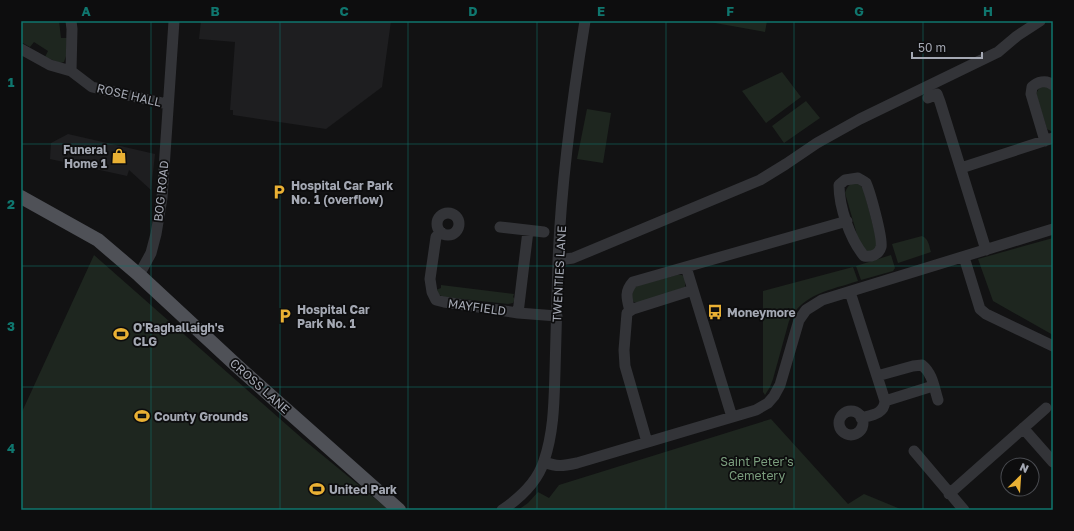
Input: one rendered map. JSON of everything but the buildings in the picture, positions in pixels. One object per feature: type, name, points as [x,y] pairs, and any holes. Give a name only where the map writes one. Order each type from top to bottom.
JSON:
[{"type":"main road","name":"CROSS LANE","points":[[21,197],[98,240],[139,275],[188,322],[399,510]]},
{"type":"street","points":[[71,21],[71,71]]},
{"type":"street","name":"BOG ROAD","points":[[139,275],[151,253],[156,234],[164,170],[167,104],[174,21]]},
{"type":"street","name":"TWENTIES LANE","points":[[502,510],[518,499],[532,484],[544,462],[553,424],[558,260],[567,144],[585,21]]},
{"type":"street","points":[[558,260],[573,258],[760,180],[817,143],[860,119],[998,52],[1017,36],[1040,21]]},
{"type":"street","name":"ROSE HALL","points":[[21,49],[50,65],[71,71],[92,87],[167,104]]},
{"type":"street","points":[[961,168],[1049,140],[1031,94],[1032,87],[1036,82],[1050,82],[1053,85]]},
{"type":"street","points":[[928,98],[937,94],[986,250]]},
{"type":"street","points":[[858,178],[865,182],[881,240],[881,248],[876,255],[869,257],[864,256],[854,242],[847,221],[839,195],[839,185],[845,180],[858,178]]},
{"type":"street","points":[[630,310],[627,297],[628,287],[633,282],[847,221]]},
{"type":"street","points":[[500,227],[544,232]]},
{"type":"street","points":[[544,462],[561,466],[648,442],[764,407],[774,396],[780,385],[799,320],[806,310],[822,300],[1053,229]]},
{"type":"street","name":"MAYFIELD","points":[[518,313],[528,231]]},
{"type":"street","name":"MAYFIELD","points":[[441,232],[436,238],[430,279],[432,292],[436,300],[518,313],[557,316]]},
{"type":"street","points":[[964,257],[980,309],[986,314],[1053,346]]},
{"type":"street","points":[[686,267],[732,417]]},
{"type":"street","points":[[648,442],[625,366],[624,350],[627,313],[633,308],[693,290]]},
{"type":"street","points":[[850,292],[885,401],[885,407],[881,412],[862,418]]},
{"type":"street","points":[[877,376],[922,365],[928,369],[938,400]]},
{"type":"street","points":[[885,401],[933,386]]},
{"type":"street","points":[[949,494],[1046,408]]},
{"type":"street","points":[[1023,428],[1053,462]]},
{"type":"street","points":[[914,451],[964,510]]},
{"type":"shaded area","points":[[201,21],[391,21],[382,87],[326,129],[233,115],[233,110],[230,110],[235,42],[199,39]]},
{"type":"shaded area","points":[[68,134],[155,154],[151,190],[129,170],[127,176],[50,159],[51,143]]},
{"type":"green space","points":[[21,21],[59,21],[61,38],[67,38],[66,56],[64,62],[60,63],[45,57],[48,51],[34,42],[30,47],[21,42]]},
{"type":"green space","points":[[704,21],[767,21],[765,32]]},
{"type":"green space","points":[[782,72],[801,97],[766,123],[742,91]]},
{"type":"green space","points":[[1045,86],[1051,89],[1053,94],[1053,132],[1047,129],[1036,94],[1039,88]]},
{"type":"green space","points":[[806,101],[820,118],[784,143],[772,126]]},
{"type":"green space","points":[[587,109],[611,113],[603,163],[577,159]]},
{"type":"green space","points":[[856,182],[864,191],[877,241],[876,248],[873,251],[867,251],[860,245],[845,193],[849,186]]},
{"type":"green space","points":[[922,236],[927,241],[931,252],[898,263],[892,244]]},
{"type":"green space","points":[[1053,238],[1053,335],[993,301],[978,259]]},
{"type":"green space","name":"O'Raghallaigh's CLG","points":[[94,255],[304,440],[389,510],[21,510],[21,414]]},
{"type":"green space","points":[[891,255],[895,268],[893,271],[861,280],[856,266]]},
{"type":"green space","points":[[853,267],[858,281],[828,290],[810,298],[795,312],[789,321],[773,379],[765,395],[763,392],[763,291]]},
{"type":"green space","points":[[682,275],[685,277],[685,287],[640,303],[634,302],[631,299],[634,288],[639,285]]},
{"type":"green space","points":[[441,285],[514,294],[513,297],[515,299],[513,303],[508,304],[444,297],[439,295],[436,290],[441,288]]},
{"type":"green space","name":"Saint Peter's Cemetery","points":[[771,419],[848,504],[864,494],[900,510],[518,510],[528,503],[538,492],[549,498],[559,485]]},
{"type":"place","name":"Funeral Home 1","points":[[119,156]]},
{"type":"place","name":"Hospital Car Park No. 1 (overflow)","points":[[279,192]]},
{"type":"place","name":"Moneymore","points":[[715,312]]},
{"type":"place","name":"Hospital Car Park No. 1","points":[[285,316]]},
{"type":"place","name":"O'Raghallaigh's CLG","points":[[121,334]]},
{"type":"place","name":"County Grounds","points":[[142,416]]},
{"type":"place","name":"United Park","points":[[317,489]]}]
